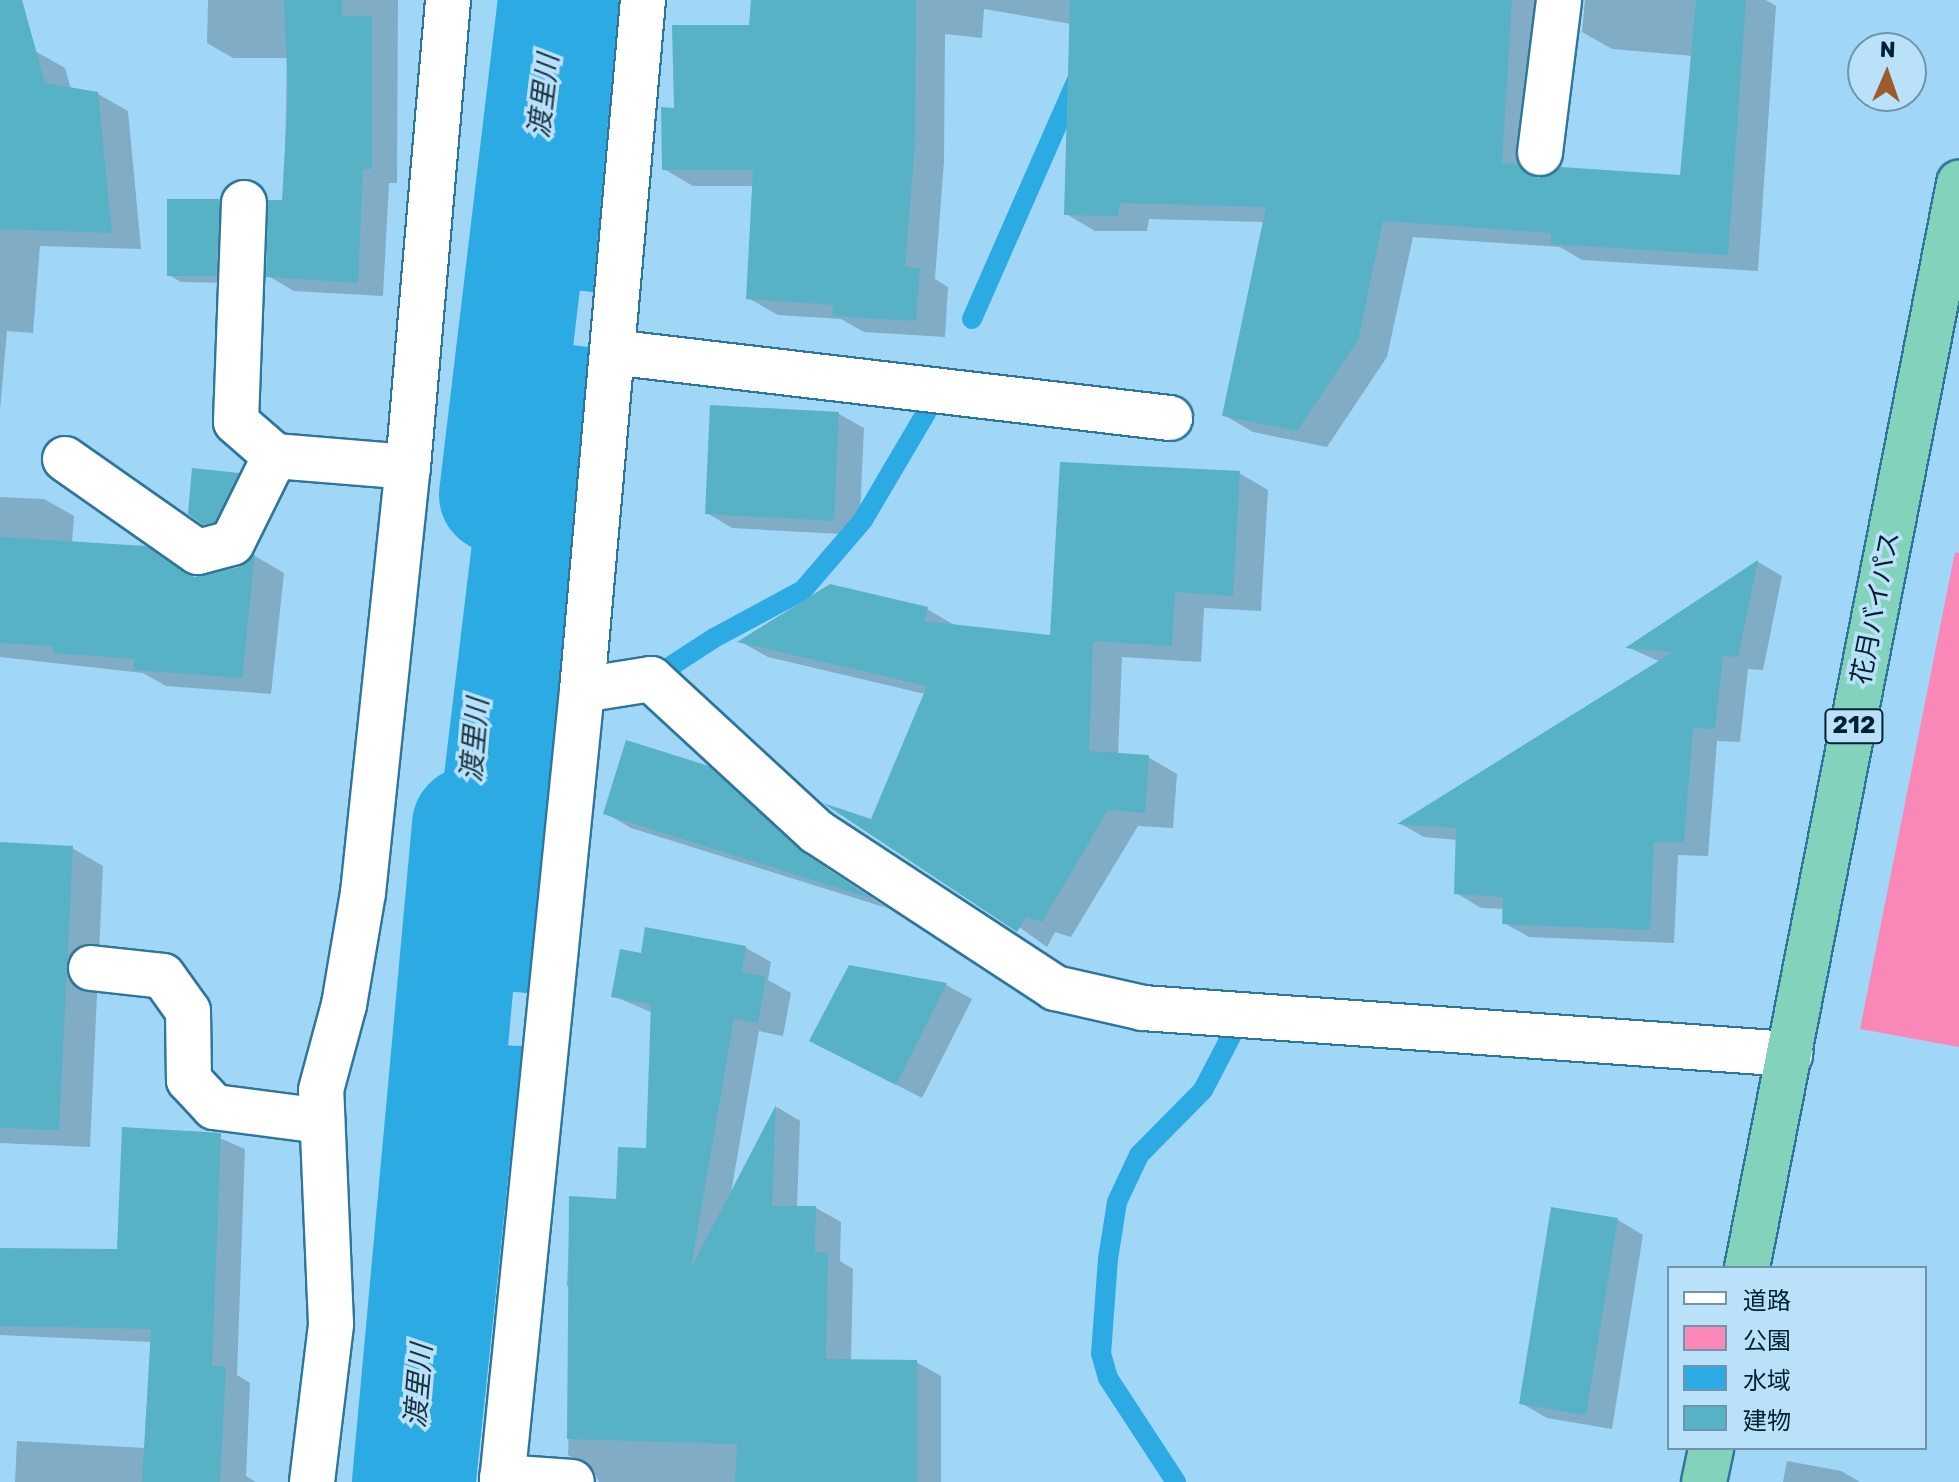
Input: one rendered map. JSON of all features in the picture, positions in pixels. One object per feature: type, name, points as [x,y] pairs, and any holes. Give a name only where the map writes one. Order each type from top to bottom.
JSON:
[{"type":"highway","name":"花月バイパス","points":[[1747,1266],[1959,183]]},
{"type":"highway","points":[[1704,1482],[1711,1450]]},
{"type":"street","points":[[312,1482],[331,1324],[321,1090],[344,1005],[363,893],[408,467],[448,0]]},
{"type":"street","points":[[572,1482],[502,1480],[582,690],[643,0]]},
{"type":"street","points":[[1540,153],[1559,0]]},
{"type":"street","points":[[244,203],[236,422],[275,456],[408,467]]},
{"type":"street","points":[[612,352],[1170,418]]},
{"type":"street","points":[[65,459],[198,552],[232,543],[275,456]]},
{"type":"street","points":[[582,690],[651,679],[817,832],[1055,988],[1143,1008],[1790,1054]]},
{"type":"street","points":[[91,968],[163,976],[188,1011],[189,1080],[214,1107],[322,1121]]},
{"type":"green space","points":[[1955,552],[1959,553],[1959,1047],[1860,1029]]},
{"type":"water","points":[[528,0],[619,0],[593,292],[497,282]]},
{"type":"water","points":[[497,335],[595,348],[536,994],[419,983]]},
{"type":"water","points":[[431,1042],[522,1046],[476,1482],[365,1482]]},
{"type":"building","points":[[0,0],[22,0],[45,83],[98,92],[112,233],[0,229]]},
{"type":"building","points":[[284,0],[342,0],[342,16],[372,16],[372,169],[363,169],[358,283],[266,277],[268,200],[282,200],[288,95]]},
{"type":"building","points":[[751,0],[916,0],[915,143],[905,267],[920,268],[916,321],[832,316],[833,305],[746,299],[753,170],[662,170],[661,107],[674,108],[672,25],[749,25]]},
{"type":"building","points":[[1070,0],[1512,0],[1502,163],[1518,164],[1538,178],[1561,167],[1680,175],[1696,0],[1746,0],[1728,255],[1550,244],[1551,233],[1383,221],[1358,340],[1297,431],[1222,416],[1266,207],[1120,203],[1118,216],[1064,215]]},
{"type":"building","points":[[167,199],[220,199],[216,276],[167,276]]},
{"type":"building","points":[[710,405],[839,412],[834,521],[705,514]]},
{"type":"building","points":[[1060,462],[1240,471],[1233,596],[1175,592],[1172,646],[1093,641],[1089,751],[1149,755],[1145,813],[1108,810],[1042,922],[1026,917],[1017,932],[823,803],[871,819],[927,686],[737,642],[830,584],[928,607],[924,621],[1050,635]]},
{"type":"building","points":[[192,468],[239,473],[215,522],[203,525],[188,514]]},
{"type":"building","points":[[0,537],[146,546],[194,577],[239,567],[255,554],[242,678],[134,670],[134,659],[53,653],[53,646],[0,643]]},
{"type":"building","points":[[1758,560],[1738,657],[1723,656],[1715,729],[1693,728],[1684,843],[1654,842],[1650,930],[1502,924],[1503,897],[1454,894],[1456,828],[1397,824],[1673,652],[1625,648]]},
{"type":"building","points":[[626,740],[709,766],[800,851],[873,899],[603,814]]},
{"type":"building","points":[[0,842],[73,846],[59,1130],[0,1128]]},
{"type":"building","points":[[645,927],[746,946],[742,972],[766,977],[758,1023],[734,1018],[691,1268],[776,1105],[772,1206],[816,1206],[815,1252],[828,1253],[826,1359],[917,1360],[917,1482],[735,1482],[737,1444],[567,1439],[569,1196],[616,1199],[618,1147],[646,1148],[651,1004],[611,997],[620,949],[641,953]]},
{"type":"building","points":[[849,965],[947,983],[896,1085],[809,1041]]},
{"type":"building","points":[[122,1127],[221,1133],[212,1366],[226,1367],[220,1482],[142,1482],[151,1329],[0,1326],[0,1248],[117,1249]]},
{"type":"building","points":[[1551,1207],[1618,1218],[1586,1415],[1519,1404]]},
{"type":"waterway","name":"渡里川","points":[[497,495],[556,0]]},
{"type":"waterway","points":[[972,319],[1079,75]]},
{"type":"waterway","points":[[651,679],[714,638],[803,590],[863,520],[926,413]]},
{"type":"waterway","name":"渡里川","points":[[410,1482],[470,825]]},
{"type":"waterway","points":[[1176,1482],[1108,1378],[1101,1354],[1108,1259],[1117,1202],[1139,1155],[1203,1090],[1236,1027]]}]
